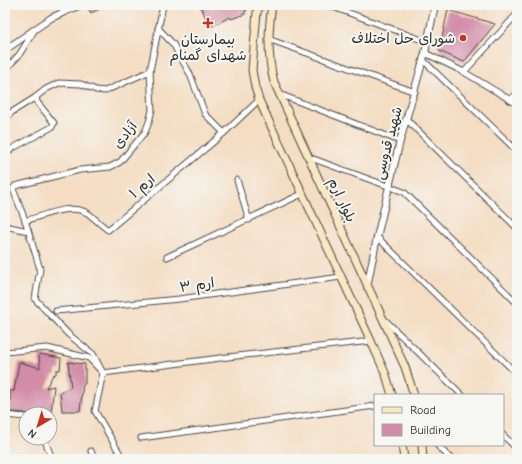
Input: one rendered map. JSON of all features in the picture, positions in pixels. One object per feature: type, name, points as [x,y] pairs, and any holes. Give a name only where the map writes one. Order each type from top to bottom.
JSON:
[{"type":"main road","points":[[259,7],[252,70],[259,100],[371,341],[386,375],[392,394]]},
{"type":"main road","name":"بلوار ارم","points":[[272,7],[268,39],[269,67],[278,94],[405,368],[414,394]]},
{"type":"main road","points":[[402,446],[404,459]]},
{"type":"main road","points":[[422,446],[423,459]]},
{"type":"street","points":[[5,50],[51,18],[80,5]]},
{"type":"street","name":"آزادی","points":[[25,221],[13,189],[15,186],[80,170],[110,167],[120,162],[145,132],[152,110],[150,71],[164,5]]},
{"type":"street","points":[[328,5],[427,42]]},
{"type":"street","name":"شهید قدوسی","points":[[367,287],[389,186],[406,118],[415,92],[425,53],[435,5]]},
{"type":"street","points":[[464,72],[517,14]]},
{"type":"street","points":[[5,70],[19,55],[25,43],[36,28]]},
{"type":"street","points":[[158,28],[173,44],[190,74],[206,114],[224,133]]},
{"type":"street","points":[[268,39],[415,92]]},
{"type":"street","points":[[425,53],[464,72],[517,104]]},
{"type":"street","points":[[423,60],[517,151]]},
{"type":"street","points":[[5,119],[12,112],[46,89],[59,83],[81,84],[96,90],[105,91],[150,71]]},
{"type":"street","points":[[510,100],[517,93]]},
{"type":"street","points":[[278,94],[400,141]]},
{"type":"street","points":[[5,154],[13,148],[52,127],[54,123],[37,102],[36,97]]},
{"type":"street","name":"ارم ۱","points":[[25,221],[74,209],[88,213],[108,230],[224,133],[259,100]]},
{"type":"street","points":[[406,118],[517,228]]},
{"type":"street","points":[[307,156],[404,192],[517,303]]},
{"type":"street","points":[[237,180],[249,220]]},
{"type":"street","points":[[167,257],[302,194]]},
{"type":"street","points":[[25,221],[40,269],[36,300],[68,334],[93,354],[103,373],[95,410],[122,459]]},
{"type":"street","points":[[5,226],[28,231]]},
{"type":"street","points":[[377,237],[517,374]]},
{"type":"street","name":"ارم ۳","points":[[56,311],[179,300],[341,277]]},
{"type":"street","points":[[381,317],[461,394]]},
{"type":"street","points":[[103,373],[371,341]]},
{"type":"street","points":[[5,352],[47,348],[54,349],[89,358],[103,373]]},
{"type":"street","points":[[141,438],[374,406]]},
{"type":"street","points":[[5,415],[18,416]]},
{"type":"street","points":[[504,436],[517,449]]},
{"type":"street","points":[[47,446],[52,459]]},
{"type":"street","points":[[438,446],[451,459]]},
{"type":"street","points":[[91,451],[94,459]]},
{"type":"building","points":[[91,5],[107,5],[91,13],[88,7]]},
{"type":"building","points":[[200,5],[244,5],[247,10],[245,11],[245,14],[231,19],[230,17],[210,27]]},
{"type":"building","name":"شورای حل اختلاف","points":[[448,10],[495,24],[464,62],[439,51]]},
{"type":"building","points":[[39,354],[61,358],[60,370],[56,370],[56,374],[53,375],[46,388],[54,386],[52,406],[18,406],[18,412],[5,411],[5,395],[10,401],[10,391],[14,391],[19,362],[40,368]]},
{"type":"building","points":[[68,362],[85,364],[85,384],[83,384],[80,411],[62,411],[60,392],[71,387]]},
{"type":"place","name":"بیمارستان شهدای گمنام","points":[[208,23]]},
{"type":"place","name":"شورای حل اختلاف","points":[[463,38]]}]
